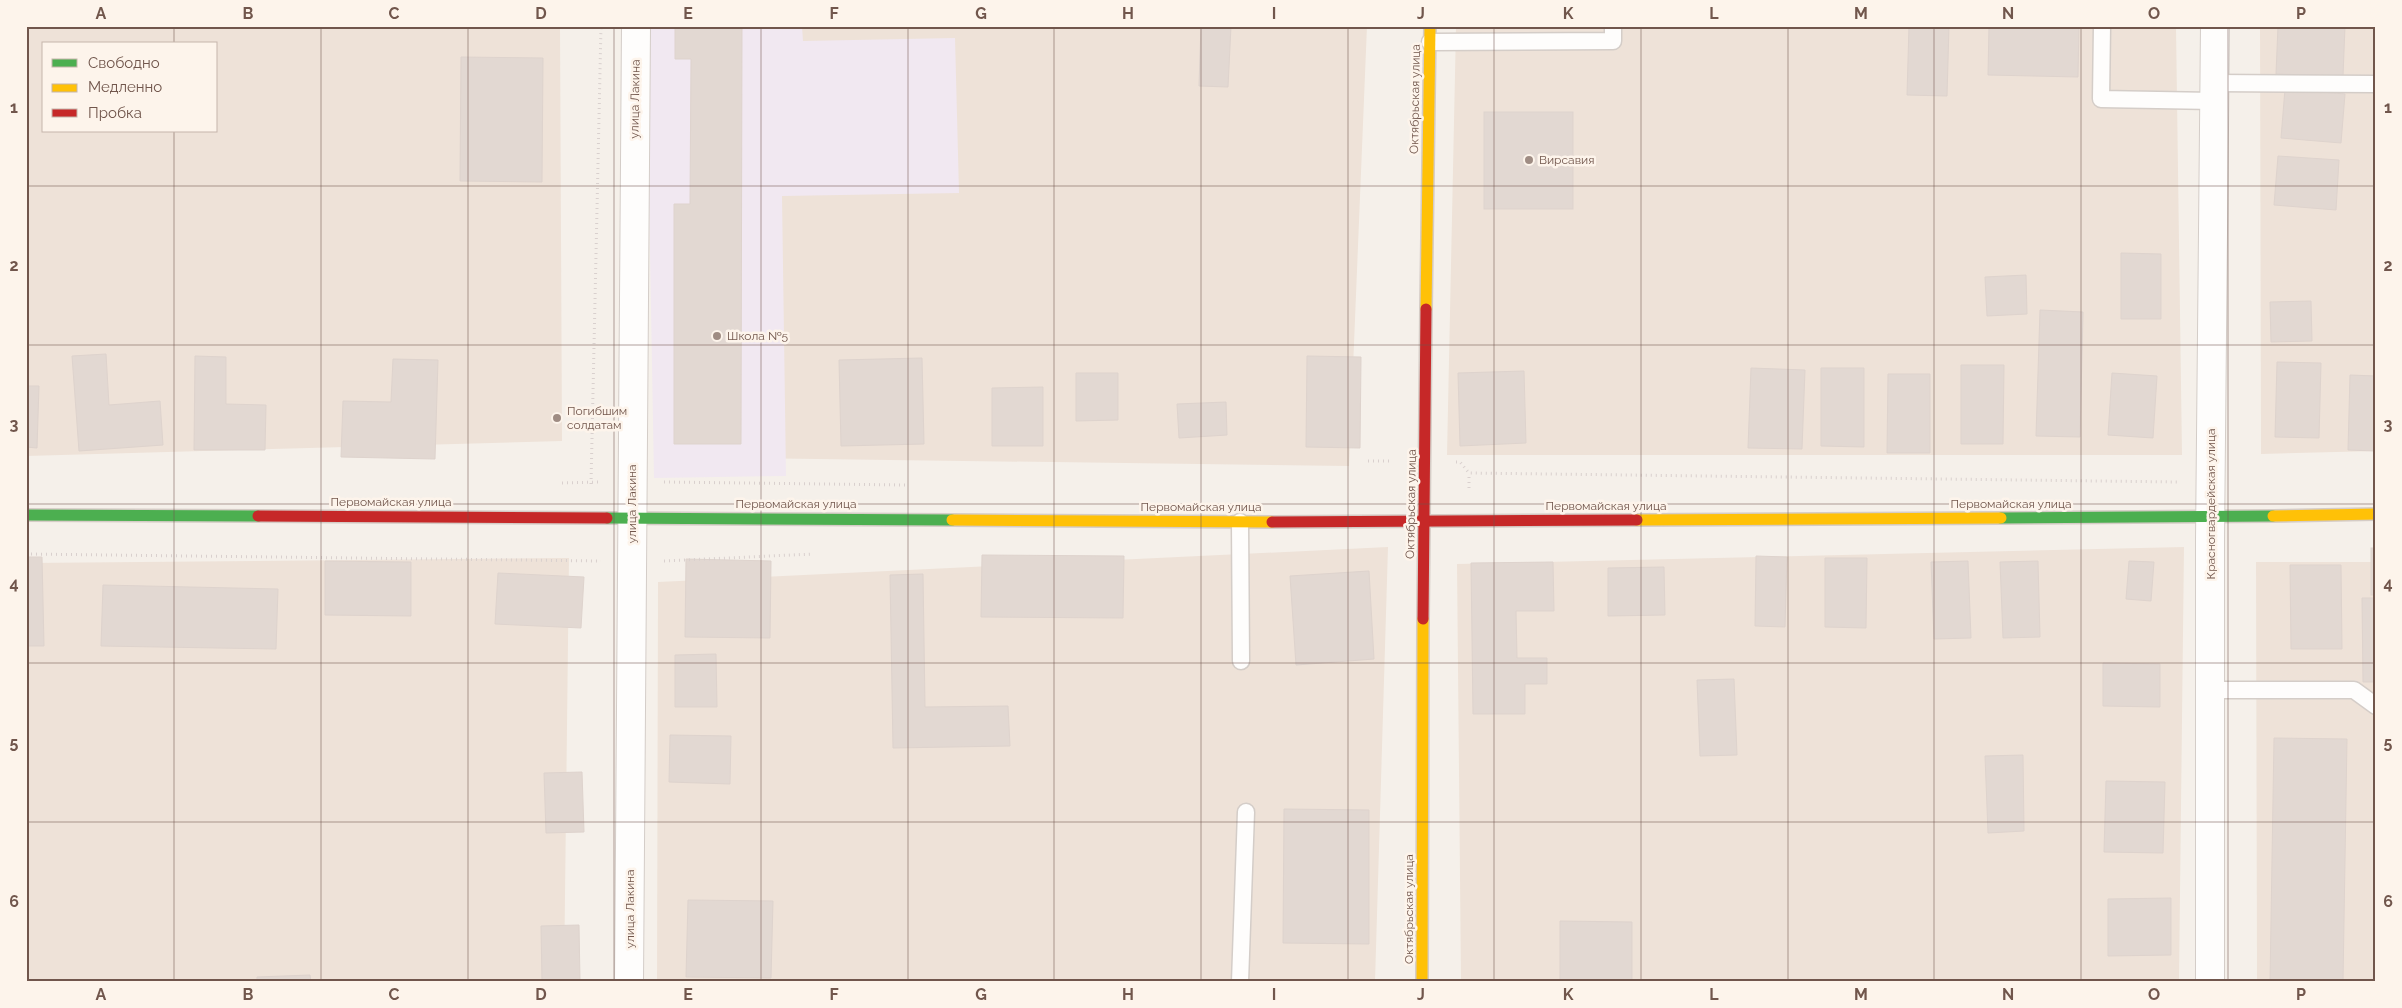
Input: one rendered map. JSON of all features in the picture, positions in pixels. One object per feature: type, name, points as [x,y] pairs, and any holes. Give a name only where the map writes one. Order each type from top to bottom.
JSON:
[{"type":"street","name":"улица Лакина","points":[[629,982],[636,26]]},
{"type":"street","name":"Красногвардейская улица","points":[[2210,982],[2210,517],[2215,26]]},
{"type":"street","name":"Октябрьская улица","points":[[1422,982],[1423,521],[1430,34]]},
{"type":"street","name":"Первомайская улица","points":[[26,515],[1240,522],[2210,517],[2376,514]]},
{"type":"lane","points":[[1430,34],[1613,41],[1613,26]]},
{"type":"lane","points":[[2102,26],[2101,99],[2376,84]]},
{"type":"lane","points":[[1240,522],[1241,661]]},
{"type":"lane","points":[[2210,690],[2354,690],[2376,706]]},
{"type":"lane","points":[[1240,982],[1246,812]]},
{"type":"path","points":[[1368,461],[1460,462],[1469,474],[2211,483]]},
{"type":"shaded area","points":[[26,26],[560,26],[562,441],[26,456]]},
{"type":"shaded area","name":"Школа №5","points":[[646,26],[802,26],[803,41],[955,38],[959,193],[782,196],[786,476],[654,478]]},
{"type":"shaded area","points":[[663,26],[1367,26],[1349,466],[666,457]]},
{"type":"shaded area","points":[[1456,26],[2176,26],[2182,455],[1447,455]]},
{"type":"shaded area","points":[[2260,26],[2376,26],[2376,451],[2261,454]]},
{"type":"shaded area","points":[[1388,547],[1375,982],[657,982],[658,582]]},
{"type":"shaded area","points":[[2184,547],[2179,982],[1461,982],[1457,564]]},
{"type":"shaded area","points":[[569,558],[564,982],[26,982],[26,563]]},
{"type":"shaded area","points":[[2256,562],[2376,562],[2376,982],[2257,982]]},
{"type":"building","points":[[675,26],[742,26],[741,444],[674,444],[674,204],[690,204],[691,59],[675,59]]},
{"type":"building","points":[[1201,26],[1231,26],[1228,87],[1199,86]]},
{"type":"building","points":[[1909,26],[1949,26],[1947,96],[1907,95]]},
{"type":"building","points":[[1989,26],[2079,26],[2078,77],[1988,75]]},
{"type":"building","points":[[2278,26],[2345,26],[2343,76],[2276,74]]},
{"type":"building","points":[[461,57],[543,58],[542,182],[460,181]]},
{"type":"building","points":[[2285,89],[2345,94],[2341,143],[2281,138]]},
{"type":"building","name":"Вирсавия","points":[[1484,112],[1573,112],[1573,209],[1484,209]]},
{"type":"building","points":[[2278,156],[2339,160],[2336,210],[2274,205]]},
{"type":"building","points":[[2121,253],[2161,254],[2161,319],[2121,319]]},
{"type":"building","points":[[2026,275],[2027,314],[1987,316],[1985,277]]},
{"type":"building","points":[[2311,301],[2312,341],[2271,342],[2270,302]]},
{"type":"building","points":[[2040,310],[2083,312],[2080,437],[2036,436]]},
{"type":"building","points":[[106,354],[109,405],[160,401],[163,445],[79,451],[72,356]]},
{"type":"building","points":[[195,356],[226,357],[226,404],[266,405],[265,450],[194,450]]},
{"type":"building","points":[[1307,356],[1361,357],[1360,448],[1306,447]]},
{"type":"building","points":[[922,358],[924,444],[841,446],[839,360]]},
{"type":"building","points":[[393,359],[438,360],[435,459],[341,457],[343,401],[391,402]]},
{"type":"building","points":[[2277,362],[2321,363],[2319,438],[2275,437]]},
{"type":"building","points":[[1961,365],[2004,365],[2003,444],[1961,444]]},
{"type":"building","points":[[1751,368],[1805,370],[1802,449],[1748,448]]},
{"type":"building","points":[[1821,368],[1864,368],[1864,447],[1821,446]]},
{"type":"building","points":[[1524,371],[1526,443],[1460,446],[1458,373]]},
{"type":"building","points":[[1076,373],[1118,373],[1118,420],[1076,421]]},
{"type":"building","points":[[2112,373],[2157,376],[2153,438],[2108,435]]},
{"type":"building","points":[[1888,374],[1930,374],[1930,453],[1887,453]]},
{"type":"building","points":[[2350,375],[2376,376],[2376,451],[2348,450]]},
{"type":"building","points":[[26,386],[39,386],[37,448],[26,447]]},
{"type":"building","points":[[1043,387],[1043,446],[992,446],[992,388]]},
{"type":"building","points":[[1226,402],[1227,435],[1179,438],[1177,404]]},
{"type":"building","points":[[2371,548],[2376,548],[2376,595],[2371,595]]},
{"type":"building","points":[[982,555],[1124,556],[1123,618],[981,617]]},
{"type":"building","points":[[1756,556],[1787,557],[1785,627],[1755,626]]},
{"type":"building","points":[[26,557],[42,557],[44,646],[26,646]]},
{"type":"building","points":[[1825,558],[1867,558],[1866,628],[1825,627]]},
{"type":"building","points":[[686,559],[771,561],[770,638],[685,637]]},
{"type":"building","points":[[325,561],[411,562],[411,616],[325,615]]},
{"type":"building","points":[[1968,561],[1971,638],[1934,639],[1931,562]]},
{"type":"building","points":[[2038,561],[2040,637],[2003,638],[2000,562]]},
{"type":"building","points":[[2129,561],[2154,562],[2151,601],[2126,599]]},
{"type":"building","points":[[1553,562],[1554,611],[1516,611],[1517,658],[1547,658],[1547,684],[1525,684],[1525,714],[1473,714],[1471,563]]},
{"type":"building","points":[[2290,565],[2341,565],[2342,649],[2291,649]]},
{"type":"building","points":[[1664,567],[1665,615],[1608,616],[1608,568]]},
{"type":"building","points":[[1369,571],[1374,659],[1296,665],[1290,576]]},
{"type":"building","points":[[498,573],[584,577],[581,628],[495,624]]},
{"type":"building","points":[[923,574],[925,707],[1008,706],[1010,746],[893,748],[890,575]]},
{"type":"building","points":[[103,585],[278,589],[276,649],[101,646]]},
{"type":"building","points":[[2362,598],[2376,598],[2376,682],[2363,682]]},
{"type":"building","points":[[716,654],[717,707],[675,707],[675,655]]},
{"type":"building","points":[[2103,663],[2160,664],[2160,707],[2103,706]]},
{"type":"building","points":[[1734,679],[1737,755],[1700,756],[1697,680]]},
{"type":"building","points":[[670,735],[731,736],[730,784],[669,782]]},
{"type":"building","points":[[2274,738],[2347,739],[2343,982],[2270,982]]},
{"type":"building","points":[[2023,755],[2024,831],[1988,833],[1985,756]]},
{"type":"building","points":[[582,772],[584,832],[546,833],[544,773]]},
{"type":"building","points":[[2106,781],[2165,782],[2163,853],[2104,852]]},
{"type":"building","points":[[1284,809],[1369,810],[1369,944],[1283,943]]},
{"type":"building","points":[[2171,898],[2171,955],[2108,956],[2108,899]]},
{"type":"building","points":[[688,900],[773,901],[771,978],[686,977]]},
{"type":"building","points":[[1560,921],[1632,922],[1632,982],[1560,982]]},
{"type":"building","points":[[579,925],[580,982],[542,982],[541,926]]},
{"type":"building","points":[[310,975],[311,982],[257,982],[257,977]]},
{"type":"traffic: fast","points":[[26,515],[258,516]]},
{"type":"traffic: fast","points":[[2001,518],[2273,516]]},
{"type":"traffic: fast","points":[[607,518],[952,520]]},
{"type":"traffic: slow","points":[[1426,309],[1430,26]]},
{"type":"traffic: slow","points":[[2273,516],[2376,514]]},
{"type":"traffic: slow","points":[[1637,520],[2001,518]]},
{"type":"traffic: slow","points":[[952,520],[1272,522]]},
{"type":"traffic: slow","points":[[1422,982],[1423,619]]},
{"type":"traffic: jam","points":[[1423,619],[1426,309]]},
{"type":"traffic: jam","points":[[258,516],[607,518]]},
{"type":"traffic: jam","points":[[1272,522],[1637,520]]},
{"type":"place","name":"Вирсавия","points":[[1529,160]]},
{"type":"place","name":"Школа №5","points":[[717,336]]},
{"type":"place","name":"Погибшим солдатам","points":[[557,418]]}]
